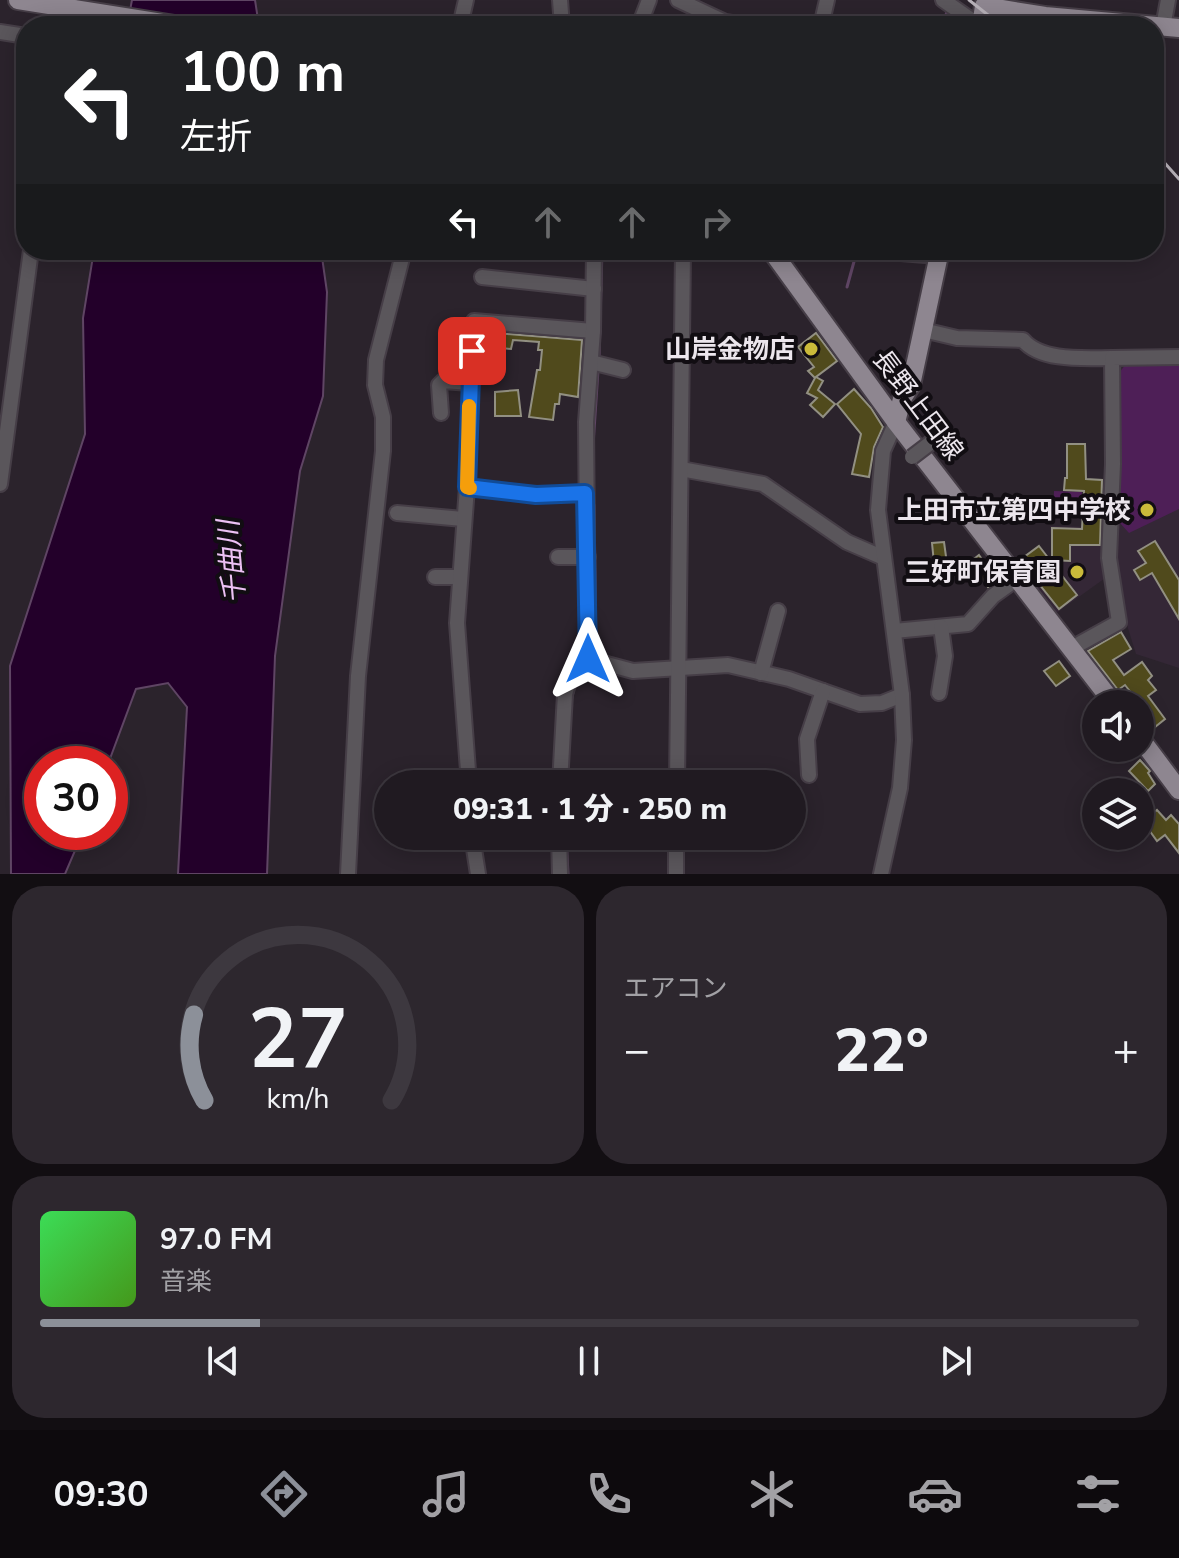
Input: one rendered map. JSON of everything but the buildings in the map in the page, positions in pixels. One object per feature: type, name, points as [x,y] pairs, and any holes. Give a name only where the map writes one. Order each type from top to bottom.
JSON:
[{"type":"main road","points":[[18,0],[69,3],[127,16]]},
{"type":"main road","points":[[984,3],[1092,16]]},
{"type":"main road","name":"長野上田線","points":[[778,260],[896,422],[1104,690]]},
{"type":"main road","points":[[896,422],[902,399],[911,385],[938,260]]},
{"type":"main road","points":[[1154,757],[1179,790]]},
{"type":"street","points":[[678,0],[712,16]]},
{"type":"street","points":[[943,0],[966,16]]},
{"type":"street","points":[[1168,0],[1171,27]]},
{"type":"street","points":[[0,484],[29,260]]},
{"type":"street","points":[[348,874],[358,676],[383,451],[383,417],[375,385],[376,360],[401,260]]},
{"type":"street","points":[[561,770],[565,694],[570,678],[588,659],[586,422],[593,331],[594,260]]},
{"type":"street","points":[[677,770],[683,260]]},
{"type":"street","points":[[482,277],[594,289]]},
{"type":"street","points":[[468,770],[457,623],[474,321],[593,331]]},
{"type":"street","points":[[923,330],[957,338],[1023,340],[1029,349],[1073,357],[1179,357]]},
{"type":"street","points":[[1072,648],[1119,622],[1109,558],[1113,464],[1112,358]]},
{"type":"street","points":[[591,362],[623,370]]},
{"type":"street","points":[[441,413],[439,385],[443,381],[470,383]]},
{"type":"street","points":[[881,874],[900,788],[904,740],[902,695],[878,510],[883,451],[896,422]]},
{"type":"street","points":[[912,457],[933,441]]},
{"type":"street","points":[[681,469],[763,484],[847,542],[884,558]]},
{"type":"street","points":[[467,487],[536,495],[585,493]]},
{"type":"street","points":[[397,513],[463,519]]},
{"type":"street","points":[[558,557],[588,557]]},
{"type":"street","points":[[435,577],[460,577]]},
{"type":"street","points":[[894,631],[968,624],[993,596],[1018,578]]},
{"type":"street","points":[[761,673],[778,611]]},
{"type":"street","points":[[939,693],[945,656],[941,627]]},
{"type":"street","points":[[588,659],[633,671],[728,665],[860,704],[882,703],[902,695]]},
{"type":"street","points":[[809,775],[807,739],[823,691]]},
{"type":"street","points":[[474,850],[478,874]]},
{"type":"street","points":[[559,850],[560,874]]},
{"type":"street","points":[[676,850],[676,874]]},
{"type":"shaded area","name":"上田市立第四中学校","points":[[1115,361],[1179,362],[1179,668],[1136,654],[1122,609],[1112,557]]},
{"type":"shaded area","points":[[1126,364],[1179,365],[1179,509],[1129,533],[1120,523],[1119,373]]},
{"type":"shaded area","points":[[1054,491],[1082,492],[1081,518],[1053,516]]},
{"type":"shaded area","name":"三好町保育園","points":[[1050,526],[1104,527],[1108,576],[1055,614],[1032,584],[1054,567]]},
{"type":"water","points":[[132,0],[255,0],[257,16],[129,16]]},
{"type":"water","name":"千曲川","points":[[92,260],[322,260],[327,292],[323,396],[300,471],[275,656],[267,874],[178,874],[187,707],[168,683],[136,689],[115,746],[24,746],[24,850],[75,850],[65,874],[11,874],[10,666],[85,434],[83,318]]},
{"type":"waterway","points":[[946,16],[947,10]]},
{"type":"waterway","points":[[599,358],[602,260]]},
{"type":"waterway","points":[[847,287],[854,260]]},
{"type":"waterway","points":[[593,446],[598,370]]},
{"type":"waterway","points":[[594,505],[594,658]]},
{"type":"waterway","points":[[567,770],[573,692],[592,665]]},
{"type":"waterway","points":[[567,850],[568,874]]},
{"type":"railway","points":[[969,0],[989,16]]},
{"type":"railway","points":[[1164,162],[1179,179]]},
{"type":"slow traffic","points":[[469,406],[467,487],[470,488]]},
{"type":"place","name":"山岸金物店","points":[[811,349]]},
{"type":"place","name":"上田市立第四中学校","points":[[1147,510]]},
{"type":"place","name":"三好町保育園","points":[[1077,572]]},
{"type":"route","points":[[472,351],[467,487],[536,495],[585,493],[588,659]]}]
